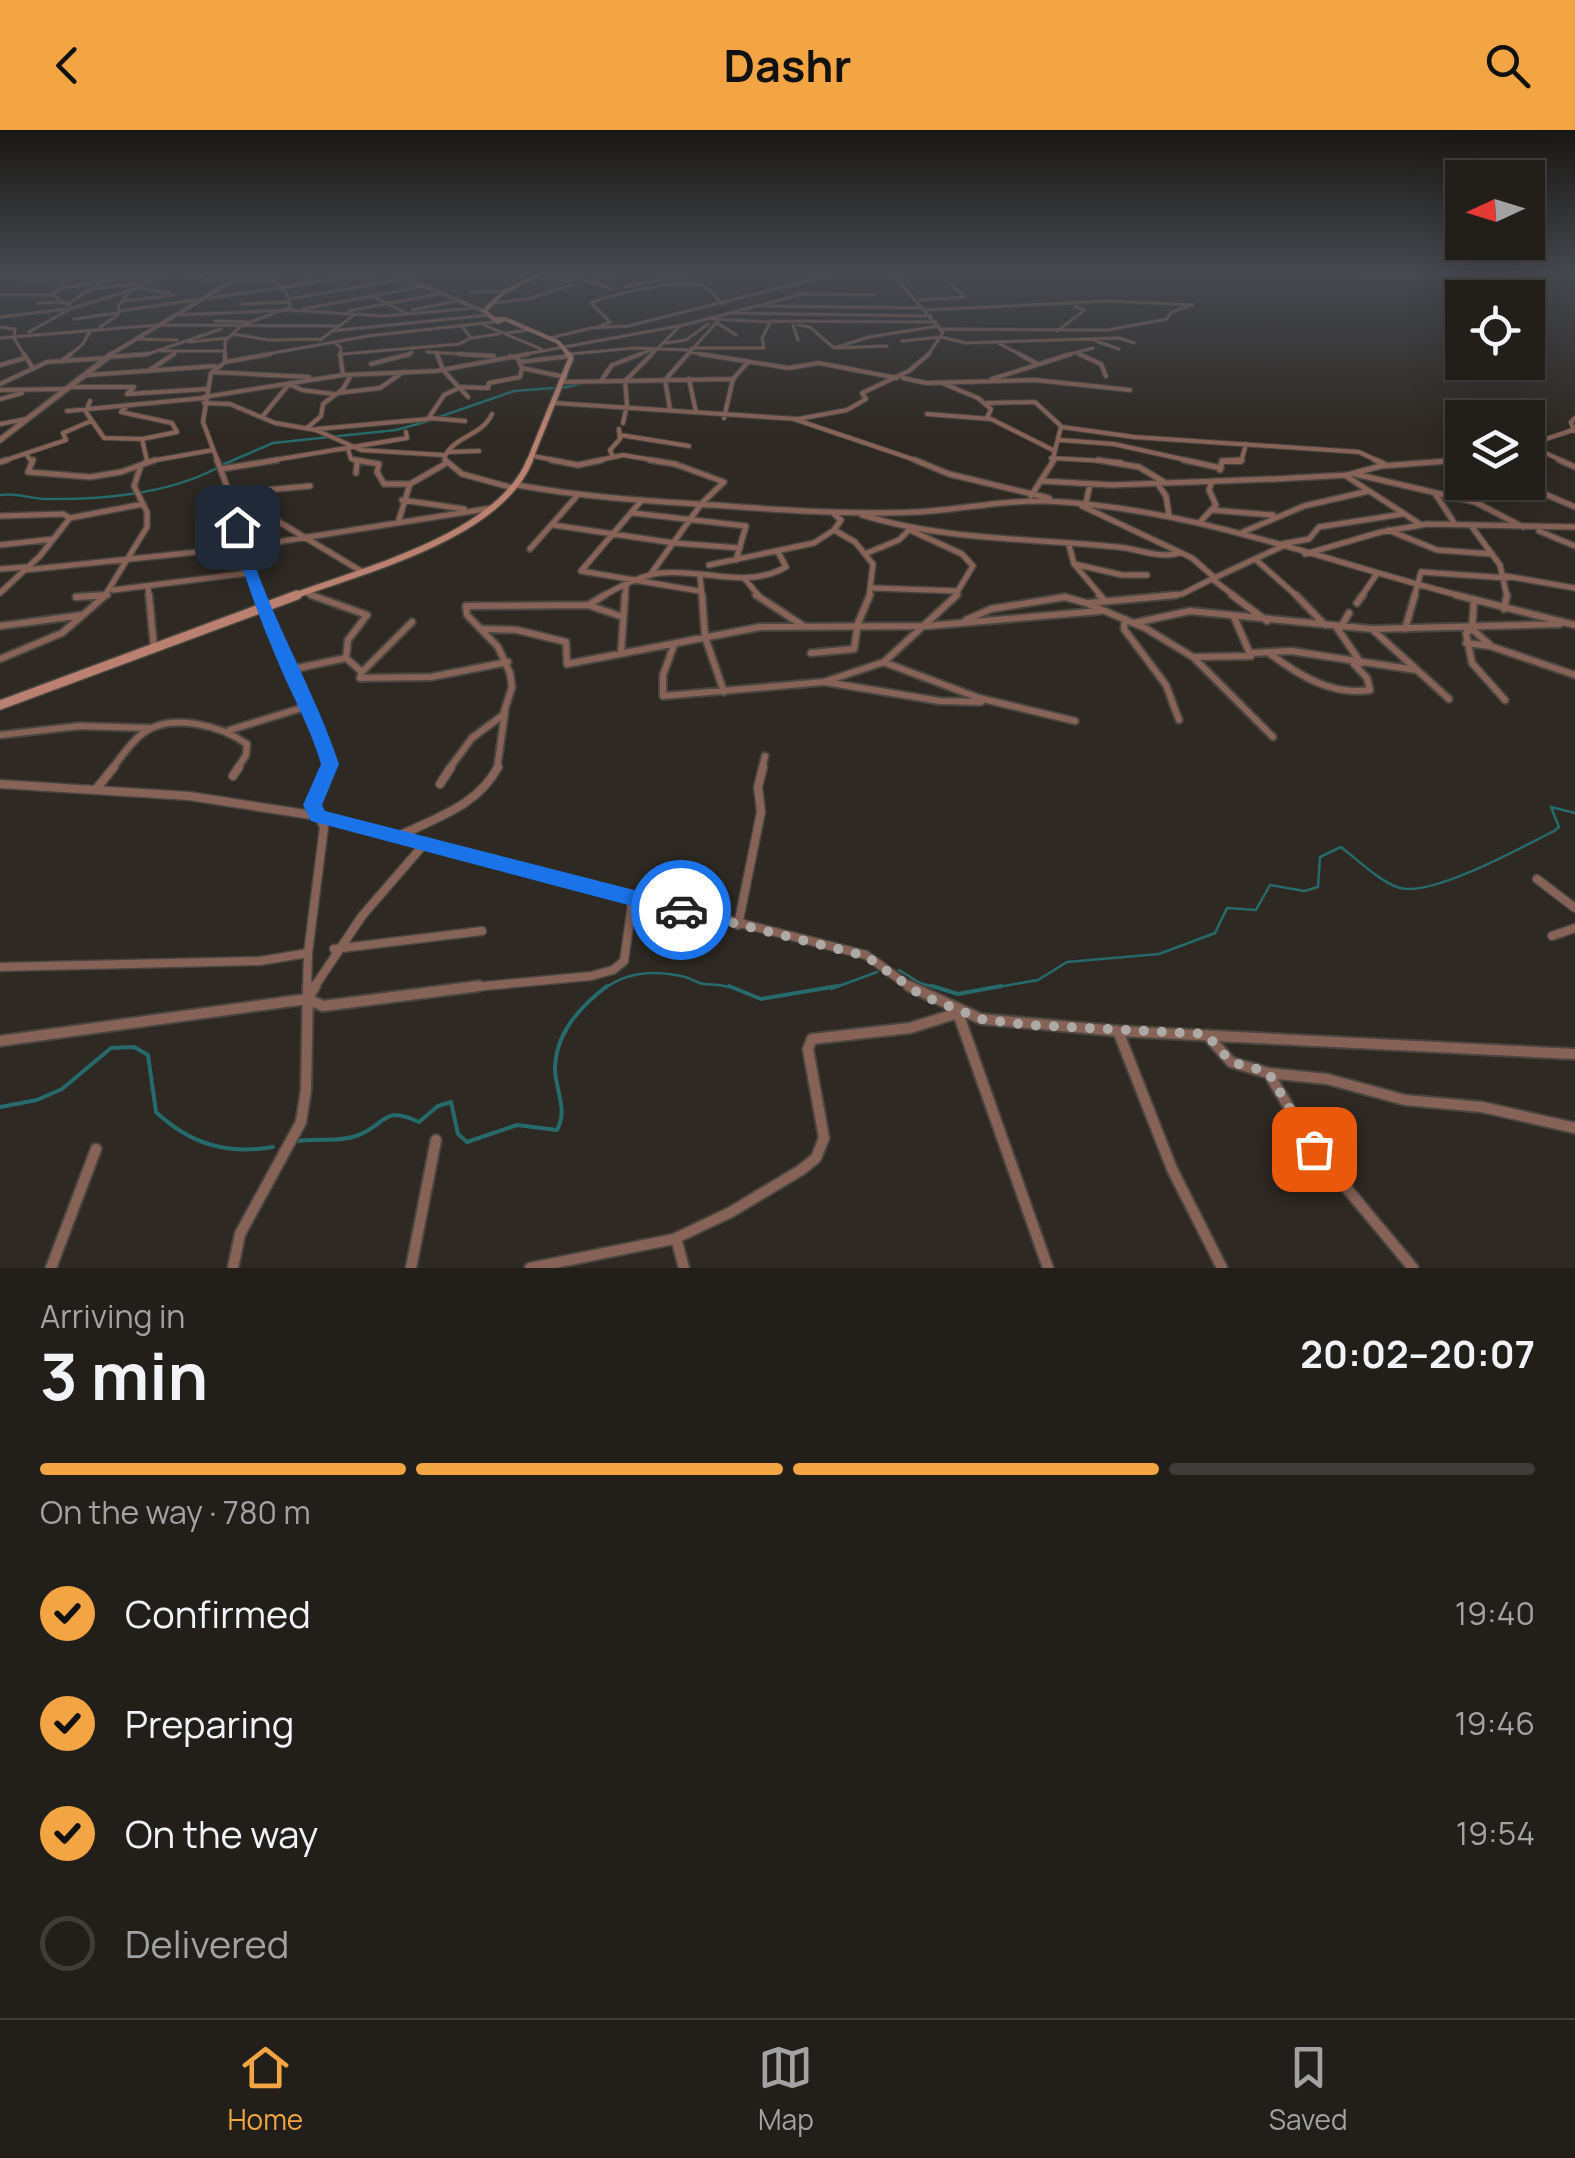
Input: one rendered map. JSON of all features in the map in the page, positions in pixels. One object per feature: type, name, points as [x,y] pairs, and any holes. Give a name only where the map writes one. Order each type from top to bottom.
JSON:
[{"type":"main road","points":[[0,705],[436,542],[492,508],[516,486],[564,379],[568,352],[550,338],[520,325]]},
{"type":"street","points":[[24,334],[39,325]]},
{"type":"street","points":[[80,325],[142,325]]},
{"type":"street","points":[[99,328],[103,325]]},
{"type":"street","points":[[0,440],[106,358],[156,325]]},
{"type":"street","points":[[183,325],[225,327]]},
{"type":"street","points":[[151,352],[233,325]]},
{"type":"street","points":[[226,362],[224,350],[237,325]]},
{"type":"street","points":[[293,325],[338,326]]},
{"type":"street","points":[[330,332],[393,325]]},
{"type":"street","points":[[429,325],[436,328]]},
{"type":"street","points":[[461,326],[467,325]]},
{"type":"street","points":[[88,375],[216,366],[334,343],[470,325]]},
{"type":"street","points":[[485,325],[542,349],[568,352],[764,348],[762,338],[767,325]]},
{"type":"street","points":[[550,338],[603,325]]},
{"type":"street","points":[[596,328],[626,325]]},
{"type":"street","points":[[614,457],[610,450],[627,405],[626,381],[681,325]]},
{"type":"street","points":[[518,362],[681,325]]},
{"type":"street","points":[[664,343],[686,340],[705,325]]},
{"type":"street","points":[[670,408],[665,380],[708,325]]},
{"type":"street","points":[[722,325],[736,335]]},
{"type":"street","points":[[793,325],[798,340]]},
{"type":"street","points":[[794,325],[810,327],[820,343],[833,348],[853,351],[888,346]]},
{"type":"street","points":[[891,325],[904,331]]},
{"type":"street","points":[[923,325],[1056,331],[1140,325]]},
{"type":"street","points":[[1056,331],[1064,325]]},
{"type":"street","points":[[310,349],[338,326]]},
{"type":"street","points":[[461,326],[471,338]]},
{"type":"street","points":[[833,348],[939,326]]},
{"type":"street","points":[[814,426],[831,414],[859,404],[866,399],[862,393],[901,378],[934,353],[939,326]]},
{"type":"street","points":[[0,327],[15,329],[14,338],[32,368]]},
{"type":"street","points":[[0,338],[92,328]]},
{"type":"street","points":[[62,360],[79,348],[92,328]]},
{"type":"street","points":[[390,352],[530,330]]},
{"type":"street","points":[[134,339],[192,342],[249,334],[269,340],[321,339]]},
{"type":"street","points":[[902,341],[940,337],[960,343],[1123,338],[1134,343]]},
{"type":"street","points":[[1103,340],[1119,349]]},
{"type":"street","points":[[147,372],[192,342]]},
{"type":"street","points":[[997,342],[1037,364]]},
{"type":"street","points":[[334,343],[342,351]]},
{"type":"street","points":[[986,380],[1094,348]]},
{"type":"street","points":[[310,349],[436,352],[498,358]]},
{"type":"street","points":[[67,411],[204,399],[351,374],[442,370],[542,349]]},
{"type":"street","points":[[602,381],[612,365],[657,349]]},
{"type":"street","points":[[0,387],[32,368],[62,360],[224,350]]},
{"type":"street","points":[[690,350],[789,368],[820,363],[940,382],[1064,382],[1130,390]]},
{"type":"street","points":[[342,351],[339,361],[344,375]]},
{"type":"street","points":[[371,364],[412,352]]},
{"type":"street","points":[[436,352],[442,370],[468,398]]},
{"type":"street","points":[[1078,354],[1101,364],[1106,376]]},
{"type":"street","points":[[510,356],[522,368],[564,379],[734,379]]},
{"type":"street","points":[[0,365],[24,358]]},
{"type":"street","points":[[724,418],[738,369],[748,362]]},
{"type":"street","points":[[216,366],[204,399],[203,422],[226,488],[242,502],[361,571]]},
{"type":"street","points":[[432,419],[444,395],[459,388],[488,388],[492,382],[520,377],[522,368]]},
{"type":"street","points":[[212,372],[325,378]]},
{"type":"street","points":[[290,383],[302,390],[336,394],[380,388],[404,372]]},
{"type":"street","points":[[306,429],[321,416],[323,404],[351,374]]},
{"type":"street","points":[[871,374],[875,388]]},
{"type":"street","points":[[689,379],[696,412]]},
{"type":"street","points":[[940,382],[950,390],[974,392],[991,409],[988,418]]},
{"type":"street","points":[[262,416],[290,383]]},
{"type":"street","points":[[0,387],[134,387],[128,394],[207,390]]},
{"type":"street","points":[[0,399],[28,390]]},
{"type":"street","points":[[204,399],[316,430],[432,419],[464,422]]},
{"type":"street","points":[[90,401],[86,409],[104,438],[142,439],[173,434],[178,429],[172,423],[121,412],[128,405]]},
{"type":"street","points":[[987,403],[1035,402],[1062,427],[1134,438],[1359,452],[1385,465]]},
{"type":"street","points":[[555,403],[670,408],[724,418],[831,414]]},
{"type":"street","points":[[445,464],[455,442],[486,427],[492,414]]},
{"type":"street","points":[[926,414],[988,418],[1055,450]]},
{"type":"street","points":[[788,417],[890,449],[949,474],[1057,502]]},
{"type":"street","points":[[1545,442],[1574,431],[1571,422],[1575,418]]},
{"type":"street","points":[[0,424],[28,419]]},
{"type":"street","points":[[0,462],[66,440],[63,433],[91,421]]},
{"type":"street","points":[[1028,502],[1042,481],[1062,427]]},
{"type":"street","points":[[620,429],[688,446]]},
{"type":"street","points":[[316,430],[351,449],[447,454],[479,451]]},
{"type":"street","points":[[221,469],[407,438],[406,432]]},
{"type":"street","points":[[142,439],[147,461]]},
{"type":"street","points":[[1060,440],[1114,444],[1221,468]]},
{"type":"street","points":[[1200,522],[1217,500],[1209,490],[1222,462],[1240,462],[1246,444]]},
{"type":"street","points":[[351,449],[351,459],[358,463],[379,464],[377,472],[385,484],[408,484],[445,464]]},
{"type":"street","points":[[0,660],[38,646],[90,614],[111,593],[145,536],[149,518],[135,489],[140,468],[147,461],[213,450]]},
{"type":"street","points":[[1545,453],[1575,467]]},
{"type":"street","points":[[26,454],[33,460],[28,472],[41,475],[96,475],[140,468]]},
{"type":"street","points":[[532,456],[547,456],[567,465],[614,457],[664,462],[721,479],[723,485],[702,502],[650,574]]},
{"type":"street","points":[[1052,458],[1126,463],[1154,472],[1166,483]]},
{"type":"street","points":[[1042,481],[1157,484],[1351,474],[1385,465],[1445,461]]},
{"type":"street","points":[[356,473],[358,463]]},
{"type":"street","points":[[445,464],[466,477],[577,496],[833,513],[918,512],[1057,502],[1169,515],[1243,532],[1376,575],[1572,625]]},
{"type":"street","points":[[1369,469],[1382,482]]},
{"type":"street","points":[[1351,474],[1445,496]]},
{"type":"street","points":[[1351,474],[1368,491],[1421,525]]},
{"type":"street","points":[[398,522],[408,484]]},
{"type":"street","points":[[1086,504],[1090,484]]},
{"type":"street","points":[[1157,484],[1170,505],[1169,515]]},
{"type":"street","points":[[242,502],[266,490],[310,486]]},
{"type":"street","points":[[1243,532],[1273,515],[1320,500],[1368,491]]},
{"type":"street","points":[[1436,494],[1455,524]]},
{"type":"street","points":[[1545,494],[1575,506]]},
{"type":"street","points":[[530,549],[577,496]]},
{"type":"street","points":[[642,499],[581,571],[699,591]]},
{"type":"street","points":[[402,500],[466,510]]},
{"type":"street","points":[[1468,500],[1526,529]]},
{"type":"street","points":[[1076,503],[1143,538],[1197,560],[1213,578],[1268,621]]},
{"type":"street","points":[[0,593],[70,518],[143,504]]},
{"type":"street","points":[[232,1268],[240,1234],[301,1122],[306,1090],[308,953],[324,827],[313,805],[331,766],[266,606],[249,574],[238,524],[252,507]]},
{"type":"street","points":[[0,569],[244,547],[492,508]]},
{"type":"street","points":[[1211,510],[1273,515]]},
{"type":"street","points":[[633,512],[746,526],[736,560]]},
{"type":"street","points":[[709,565],[814,543],[834,530],[841,520],[833,513]]},
{"type":"street","points":[[857,513],[910,530],[964,539],[1122,547],[1151,555],[1180,552]]},
{"type":"street","points":[[0,516],[63,514],[70,518]]},
{"type":"street","points":[[1086,603],[1182,594],[1282,545],[1308,539],[1319,527],[1404,514]]},
{"type":"street","points":[[553,525],[674,544],[740,548]]},
{"type":"street","points":[[1305,554],[1388,530],[1421,525],[1538,530],[1574,527],[1572,545],[1538,530]]},
{"type":"street","points":[[1471,526],[1506,577],[1510,594],[1504,609]]},
{"type":"street","points":[[810,652],[854,649],[858,624],[873,588],[874,574],[868,554],[834,530]]},
{"type":"street","points":[[868,554],[899,540],[910,530]]},
{"type":"street","points":[[675,644],[662,675],[661,695],[824,682],[884,662],[927,626],[959,592],[970,573],[969,560],[910,530]]},
{"type":"street","points":[[1388,530],[1437,550],[1492,554]]},
{"type":"street","points":[[0,544],[53,538]]},
{"type":"street","points":[[1069,544],[1074,564],[1105,600]]},
{"type":"street","points":[[588,605],[650,574],[682,572],[744,578],[786,569],[778,552]]},
{"type":"street","points":[[1255,559],[1274,572],[1326,626]]},
{"type":"street","points":[[1074,564],[1122,575],[1147,574]]},
{"type":"street","points":[[1406,629],[1420,573],[1424,572],[1506,577],[1575,588]]},
{"type":"street","points":[[76,597],[249,574]]},
{"type":"street","points":[[1357,603],[1376,575]]},
{"type":"street","points":[[700,576],[705,638],[724,692]]},
{"type":"street","points":[[744,578],[754,592],[802,625]]},
{"type":"street","points":[[148,586],[154,649]]},
{"type":"street","points":[[621,654],[626,588]]},
{"type":"street","points":[[873,588],[959,592]]},
{"type":"street","points":[[304,592],[367,614],[348,640],[346,658]]},
{"type":"street","points":[[960,622],[991,609],[1065,597],[1086,603],[1193,657],[1273,738]]},
{"type":"street","points":[[1474,601],[1466,643],[1474,667],[1505,700]]},
{"type":"street","points":[[440,784],[472,738],[504,714],[512,693],[508,662],[467,614],[466,606],[588,605],[623,617]]},
{"type":"street","points":[[484,630],[517,630],[566,642],[564,664],[760,627],[927,626],[1100,611]]},
{"type":"street","points":[[1134,624],[1176,612],[1372,629],[1572,625]]},
{"type":"street","points":[[1339,627],[1348,613]]},
{"type":"street","points":[[0,626],[90,614]]},
{"type":"street","points":[[1193,657],[1251,656],[1234,617]]},
{"type":"street","points":[[1125,620],[1124,630],[1166,685],[1179,720]]},
{"type":"street","points":[[412,622],[359,676],[409,679],[508,662]]},
{"type":"street","points":[[1268,652],[1309,679],[1366,692],[1370,690],[1367,678],[1339,627]]},
{"type":"street","points":[[1472,627],[1490,646]]},
{"type":"street","points":[[1372,629],[1449,699]]},
{"type":"street","points":[[1466,643],[1490,646],[1575,675]]},
{"type":"street","points":[[1250,653],[1291,651],[1416,670]]},
{"type":"street","points":[[289,670],[346,658]]},
{"type":"street","points":[[346,658],[362,672]]},
{"type":"street","points":[[884,662],[990,702],[1075,721]]},
{"type":"street","points":[[824,682],[940,701],[990,702]]},
{"type":"street","points":[[400,835],[460,807],[483,790],[498,767],[506,705]]},
{"type":"street","points":[[0,735],[80,726],[191,725],[228,730],[308,706]]},
{"type":"street","points":[[96,789],[150,728]]},
{"type":"street","points":[[228,730],[247,744],[246,755],[233,776]]},
{"type":"street","points":[[738,925],[761,812],[758,787],[765,756]]},
{"type":"street","points":[[0,784],[189,796],[318,816],[400,835],[866,956],[921,995],[958,1013],[1028,1025],[1118,1031],[1575,1054]]},
{"type":"street","points":[[307,999],[334,949],[366,907],[426,842]]},
{"type":"street","points":[[1537,879],[1575,908]]},
{"type":"street","points":[[0,1041],[307,999],[323,1006],[418,992],[557,982],[613,970],[624,962],[633,898]]},
{"type":"street","points":[[1552,936],[1575,928]]},
{"type":"street","points":[[334,949],[482,931]]},
{"type":"street","points":[[0,967],[260,962],[308,953]]},
{"type":"street","points":[[530,1268],[676,1238],[765,1194],[816,1160],[823,1150],[824,1133],[808,1050],[812,1039],[910,1028],[958,1013]]},
{"type":"street","points":[[958,1013],[1048,1268]]},
{"type":"street","points":[[1118,1031],[1172,1168],[1222,1268]]},
{"type":"street","points":[[1206,1034],[1231,1062],[1268,1072],[1327,1079],[1405,1100],[1482,1106],[1575,1128]]},
{"type":"street","points":[[1268,1072],[1314,1149],[1413,1268]]},
{"type":"street","points":[[411,1268],[436,1140]]},
{"type":"street","points":[[52,1268],[96,1149]]},
{"type":"street","points":[[676,1238],[684,1268]]},
{"type":"waterway","points":[[562,388],[579,384]]},
{"type":"waterway","points":[[439,417],[514,391],[553,388]]},
{"type":"waterway","points":[[222,465],[273,443],[396,430],[432,420]]},
{"type":"waterway","points":[[0,495],[46,499],[111,497],[155,490],[215,469]]},
{"type":"waterway","points":[[987,989],[1038,980],[1067,962],[1159,954],[1215,933],[1227,908],[1256,910],[1270,885],[1304,891],[1318,887],[1320,857],[1341,847],[1385,881],[1414,889],[1477,869],[1554,831],[1559,827],[1551,807],[1575,813]]},
{"type":"waterway","points":[[899,970],[920,983],[941,989]]},
{"type":"waterway","points":[[831,989],[877,972]]},
{"type":"waterway","points":[[604,989],[621,979],[650,973],[735,989]]},
{"type":"waterway","points":[[293,1142],[349,1138],[391,1116],[419,1122],[438,1106],[451,1102],[458,1134],[467,1142],[517,1125],[557,1130],[561,1115],[555,1070],[559,1044],[579,1012],[607,986]]},
{"type":"waterway","points":[[729,986],[761,999],[838,986]]},
{"type":"waterway","points":[[932,986],[958,994],[1001,986]]},
{"type":"waterway","points":[[0,1107],[37,1100],[62,1089],[111,1048],[134,1047],[148,1055],[156,1112],[169,1123],[210,1145],[240,1149],[273,1147]]},
{"type":"way so far","points":[[681,910],[866,956],[921,995],[981,1019],[1206,1034],[1231,1062],[1268,1072],[1314,1149]]},
{"type":"route","points":[[237,527],[249,574],[266,606],[289,670],[316,720],[330,764],[313,805],[318,816],[681,910]]}]
